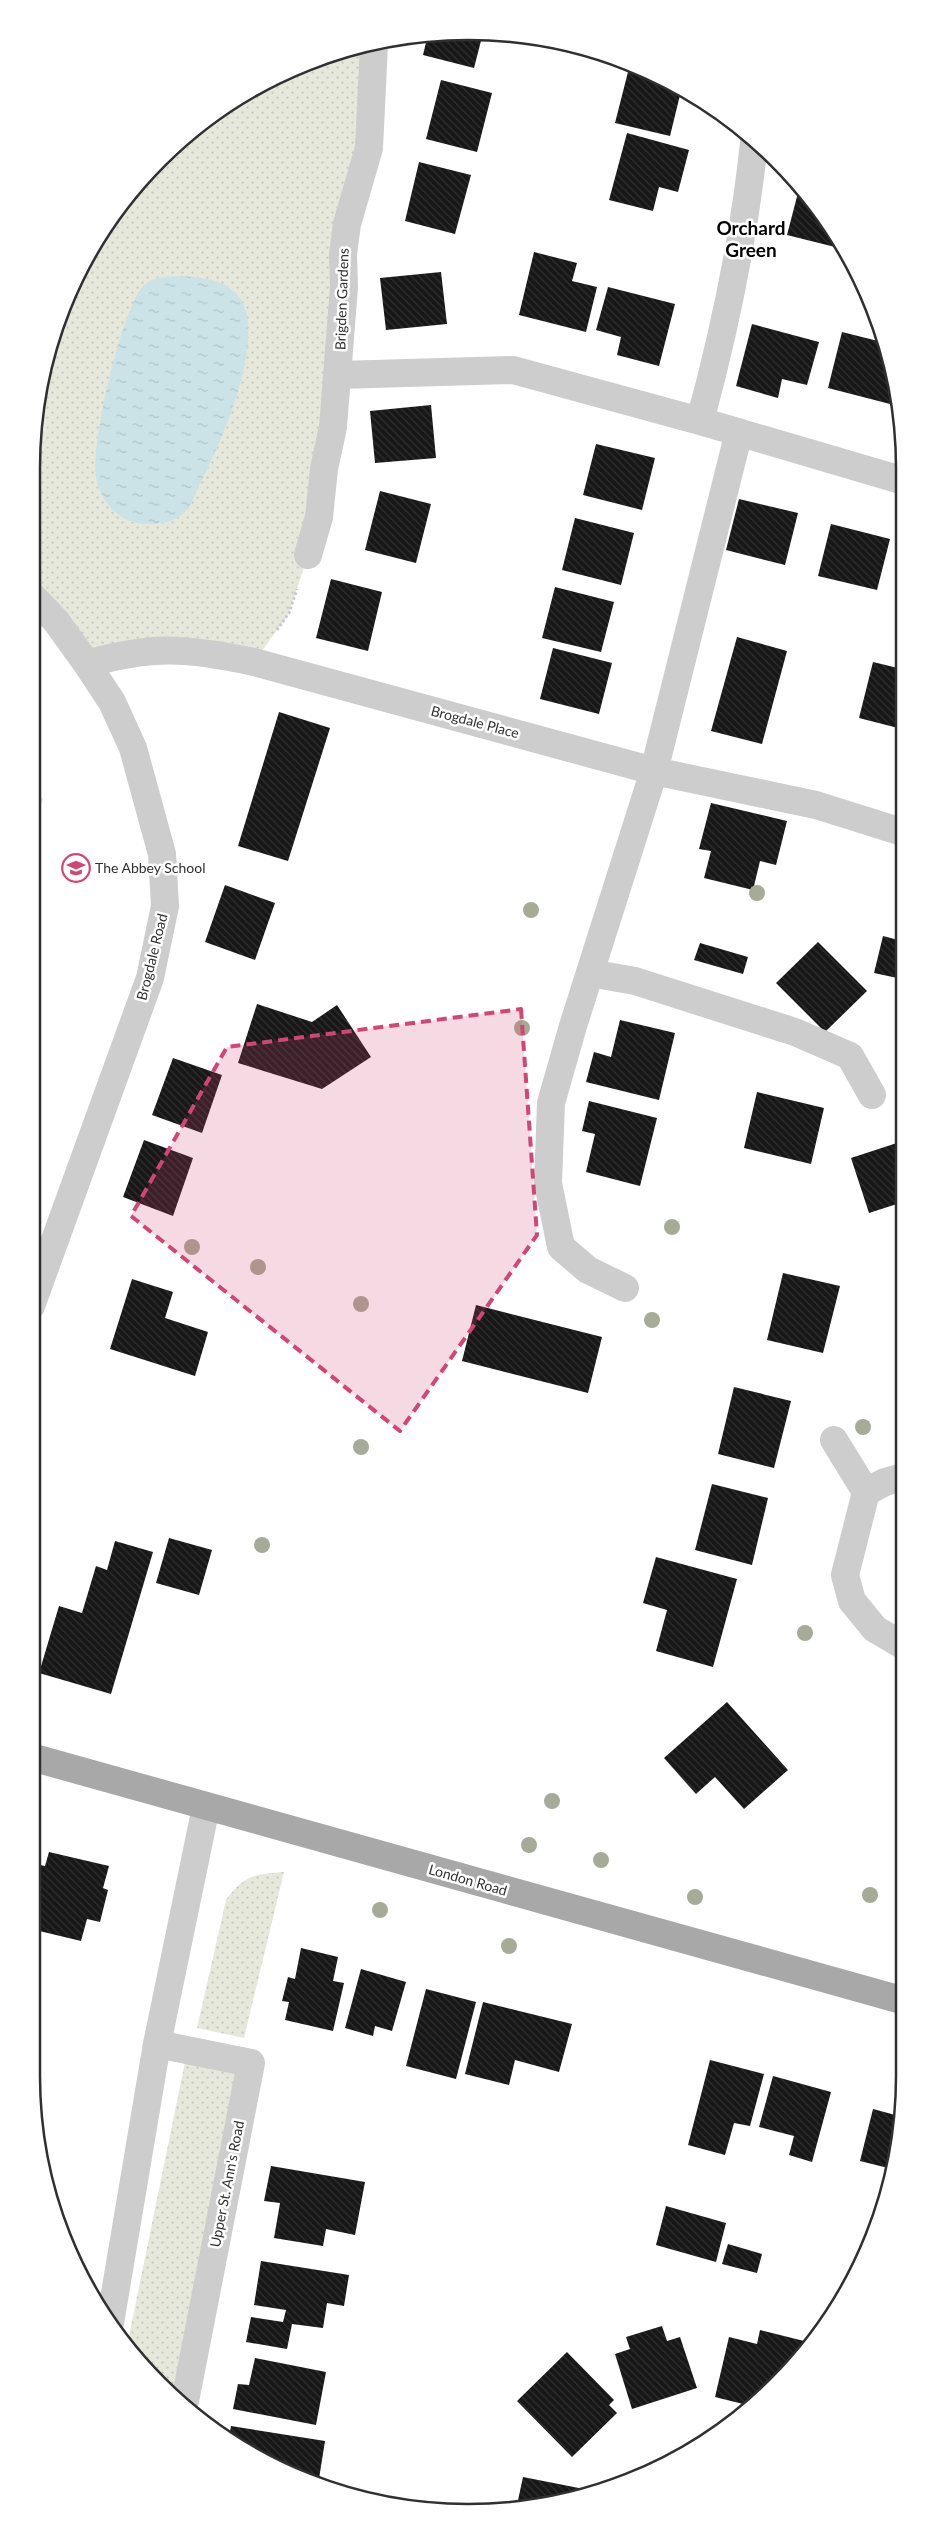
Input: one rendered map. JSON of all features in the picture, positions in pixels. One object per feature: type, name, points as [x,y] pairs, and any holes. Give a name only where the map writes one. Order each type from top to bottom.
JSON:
[{"type":"main road","name":"London Road","points":[[40,1760],[896,1999]]},
{"type":"street","name":"Brigden Gardens","points":[[308,555],[319,517],[324,468],[333,427],[339,375],[344,287],[343,254],[347,224],[369,148],[374,51]]},
{"type":"street","points":[[700,421],[731,297],[746,216],[753,149]]},
{"type":"street","points":[[339,375],[513,370],[739,432],[896,479]]},
{"type":"street","points":[[625,1288],[588,1270],[561,1247],[548,1183],[551,1103],[572,1026],[654,771],[739,432]]},
{"type":"street","name":"Brogdale Road","points":[[40,604],[56,621],[88,664],[112,702],[133,748],[162,854],[165,906],[150,978],[40,1281]]},
{"type":"street","name":"Brogdale Place","points":[[88,664],[125,654],[164,649],[209,652],[254,662],[654,771],[816,804],[896,830]]},
{"type":"street","points":[[590,973],[635,981],[795,1032],[850,1056],[872,1095]]},
{"type":"street","points":[[834,1440],[866,1492],[845,1575],[852,1602],[875,1629],[896,1641]]},
{"type":"street","points":[[866,1492],[896,1479]]},
{"type":"street","points":[[112,2313],[157,2044],[206,1807]]},
{"type":"street","name":"Upper St. Ann's Road","points":[[157,2044],[251,2062],[186,2398]]},
{"type":"path","points":[[254,662],[289,613],[308,555]]},
{"type":"highlighted area","points":[[521,1009],[537,1235],[400,1431],[131,1216],[227,1047]]},
{"type":"shaded area","points":[[373,51],[308,555],[289,613],[254,662],[87,664],[40,606],[40,468],[44,412],[48,385],[63,330],[84,279],[97,254],[128,207],[165,165],[207,128],[254,97],[279,84],[330,63]]},
{"type":"shaded area","points":[[40,797],[43,798],[40,809]]},
{"type":"shaded area","points":[[284,1872],[244,2038],[197,2028],[226,1900],[238,1885],[251,1877]]},
{"type":"shaded area","points":[[186,2057],[235,2073],[238,2087],[180,2379],[173,2386],[129,2338]]},
{"type":"water","points":[[180,276],[208,279],[233,290],[244,306],[248,324],[248,346],[244,370],[228,421],[190,506],[180,516],[170,521],[160,524],[143,524],[125,519],[106,502],[96,477],[95,461],[98,437],[118,347],[135,298],[144,285],[152,280]]},
{"type":"building","points":[[481,40],[474,68],[423,55],[426,43]]},
{"type":"building","points":[[628,72],[680,96],[670,136],[615,123]]},
{"type":"building","points":[[441,80],[492,93],[477,152],[426,139]]},
{"type":"building","points":[[627,133],[689,150],[678,192],[659,187],[653,211],[609,200]]},
{"type":"building","points":[[419,162],[471,175],[455,234],[405,221]]},
{"type":"building","points":[[797,195],[835,247],[787,235]]},
{"type":"building","points":[[534,252],[577,263],[572,281],[597,287],[586,332],[519,315]]},
{"type":"building","points":[[441,272],[447,324],[386,330],[380,278]]},
{"type":"building","points":[[608,287],[675,304],[659,366],[617,355],[621,337],[596,330]]},
{"type":"building","points":[[752,324],[819,342],[807,385],[782,379],[778,398],[736,386]]},
{"type":"building","points":[[842,332],[876,341],[888,385],[891,404],[828,388]]},
{"type":"building","points":[[431,405],[436,458],[375,463],[370,411]]},
{"type":"building","points":[[596,444],[655,458],[642,510],[583,495]]},
{"type":"building","points":[[380,491],[431,504],[416,563],[365,550]]},
{"type":"building","points":[[739,499],[798,513],[785,565],[726,550]]},
{"type":"building","points":[[575,518],[634,533],[621,585],[562,570]]},
{"type":"building","points":[[831,524],[890,539],[877,590],[818,576]]},
{"type":"building","points":[[331,579],[382,592],[368,651],[316,638]]},
{"type":"building","points":[[555,587],[614,602],[601,652],[542,638]]},
{"type":"building","points":[[737,637],[787,651],[762,744],[711,731]]},
{"type":"building","points":[[553,648],[612,663],[599,714],[540,699]]},
{"type":"building","points":[[873,662],[896,668],[896,727],[859,718]]},
{"type":"building","points":[[279,712],[330,728],[288,861],[238,846]]},
{"type":"building","points":[[711,803],[787,821],[776,865],[760,861],[753,890],[704,878],[711,851],[699,849]]},
{"type":"building","points":[[225,885],[275,903],[255,960],[205,942]]},
{"type":"building","points":[[883,936],[896,939],[896,978],[874,973]]},
{"type":"building","points":[[818,942],[867,991],[825,1032],[776,983]]},
{"type":"building","points":[[700,943],[748,957],[743,974],[694,960]]},
{"type":"building","points":[[257,1004],[312,1022],[337,1005],[371,1057],[322,1089],[238,1063]]},
{"type":"building","points":[[620,1020],[675,1033],[659,1100],[586,1082],[594,1052],[611,1057]]},
{"type":"building","points":[[173,1058],[222,1075],[202,1133],[152,1115]]},
{"type":"building","points":[[757,1092],[824,1108],[811,1164],[744,1148]]},
{"type":"building","points":[[589,1101],[657,1118],[640,1186],[586,1172],[595,1134],[582,1131]]},
{"type":"building","points":[[144,1140],[193,1158],[173,1216],[123,1197]]},
{"type":"building","points":[[896,1143],[896,1204],[869,1213],[851,1158]]},
{"type":"building","points":[[783,1273],[840,1286],[823,1353],[767,1340]]},
{"type":"building","points":[[132,1279],[173,1292],[165,1318],[208,1332],[195,1376],[110,1349]]},
{"type":"building","points":[[476,1305],[602,1337],[588,1393],[462,1361]]},
{"type":"building","points":[[734,1387],[791,1401],[774,1468],[718,1454]]},
{"type":"building","points":[[712,1484],[768,1498],[752,1565],[695,1550]]},
{"type":"building","points":[[169,1538],[212,1550],[199,1595],[156,1583]]},
{"type":"building","points":[[115,1541],[153,1552],[111,1694],[40,1673],[59,1606],[82,1613],[96,1566],[107,1570]]},
{"type":"building","points":[[656,1557],[737,1579],[713,1667],[656,1651],[667,1610],[643,1603]]},
{"type":"building","points":[[727,1702],[788,1770],[744,1809],[715,1777],[696,1794],[664,1758]]},
{"type":"building","points":[[49,1852],[109,1866],[103,1888],[108,1890],[100,1922],[87,1919],[81,1941],[40,1931],[40,1865],[45,1866]]},
{"type":"building","points":[[301,1948],[338,1957],[333,1981],[344,1983],[333,2031],[285,2020],[289,2002],[282,2001],[288,1977],[295,1979]]},
{"type":"building","points":[[361,1969],[406,1982],[392,2031],[375,2026],[373,2036],[345,2028]]},
{"type":"building","points":[[426,1989],[476,2002],[456,2079],[406,2066]]},
{"type":"building","points":[[483,2002],[572,2024],[559,2072],[515,2060],[509,2085],[465,2074]]},
{"type":"building","points":[[710,2060],[764,2074],[750,2126],[734,2123],[725,2155],[688,2145]]},
{"type":"building","points":[[773,2076],[831,2092],[812,2162],[789,2155],[794,2136],[759,2127]]},
{"type":"building","points":[[873,2109],[894,2115],[886,2167],[860,2161]]},
{"type":"building","points":[[271,2166],[365,2182],[355,2235],[326,2229],[323,2246],[274,2238],[280,2203],[264,2201]]},
{"type":"building","points":[[666,2206],[726,2223],[716,2262],[656,2245]]},
{"type":"building","points":[[728,2244],[762,2254],[757,2273],[722,2264]]},
{"type":"building","points":[[261,2261],[349,2275],[344,2306],[327,2303],[323,2328],[292,2324],[287,2349],[246,2342],[251,2317],[283,2322],[286,2310],[254,2305]]},
{"type":"building","points":[[662,2326],[667,2341],[680,2337],[697,2388],[632,2409],[615,2354],[630,2349],[626,2337]]},
{"type":"building","points":[[760,2330],[804,2341],[771,2379],[743,2404],[715,2397],[729,2337],[757,2344]]},
{"type":"building","points":[[567,2352],[614,2400],[609,2405],[617,2413],[572,2457],[517,2401]]},
{"type":"building","points":[[255,2358],[326,2372],[316,2425],[233,2409],[238,2384],[249,2385]]},
{"type":"building","points":[[231,2426],[325,2441],[319,2477],[279,2460],[230,2432]]},
{"type":"building","points":[[523,2477],[581,2488],[551,2496],[518,2501]]},
{"type":"place","name":"The Abbey School","points":[[76,868]]},
{"type":"district","name":"Orchard Green","points":[[751,239]]}]
